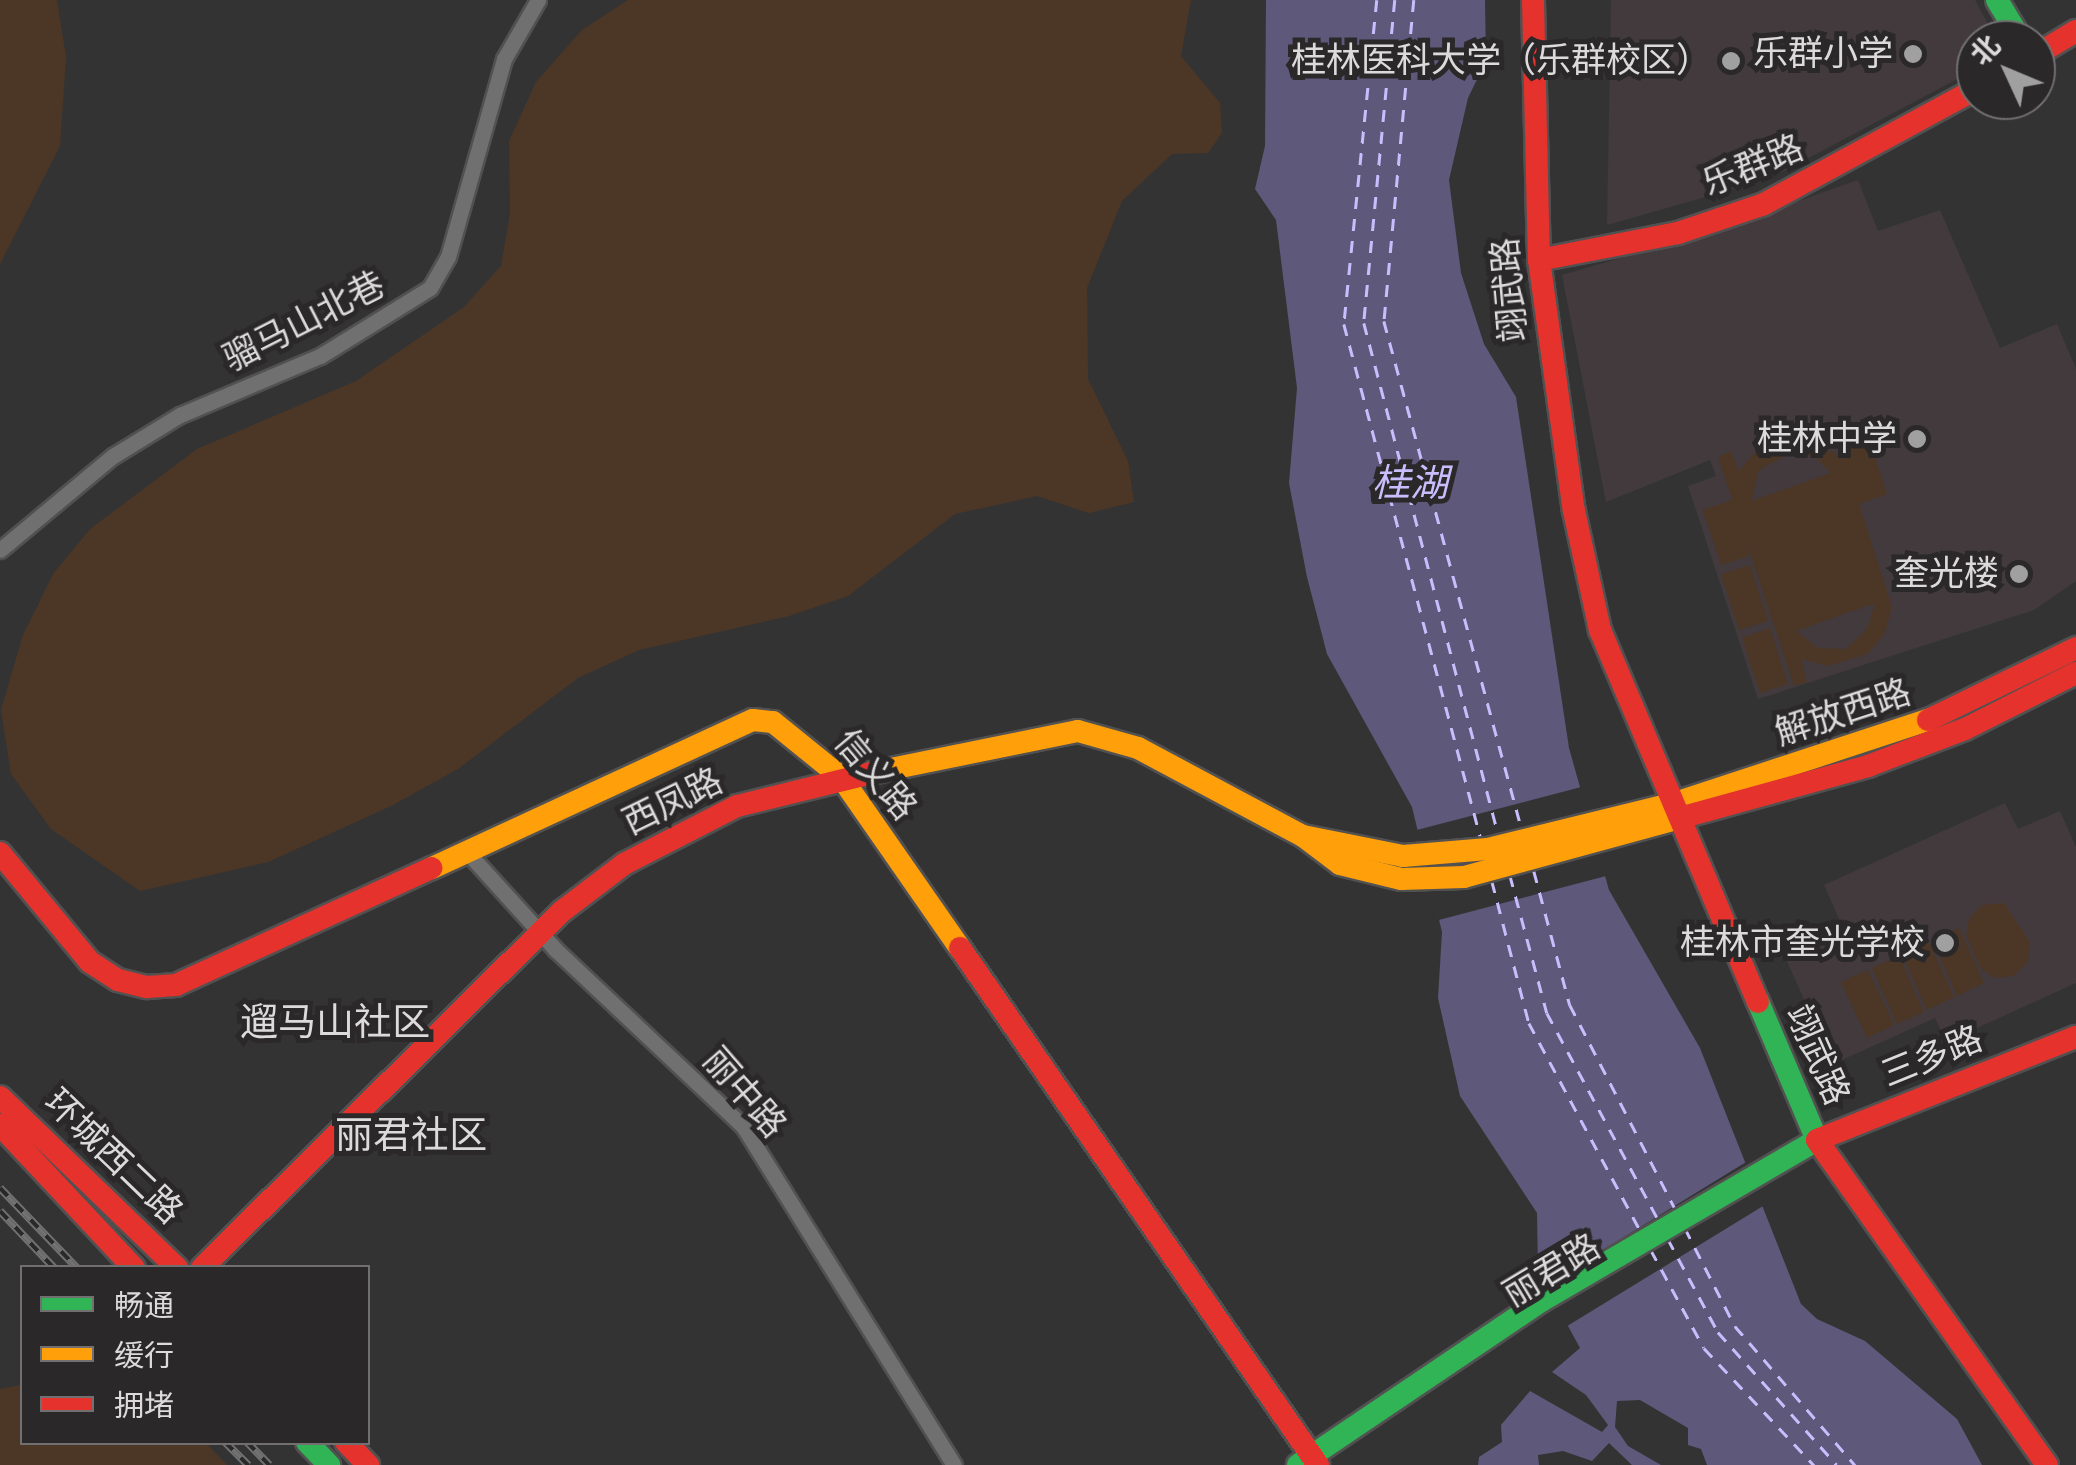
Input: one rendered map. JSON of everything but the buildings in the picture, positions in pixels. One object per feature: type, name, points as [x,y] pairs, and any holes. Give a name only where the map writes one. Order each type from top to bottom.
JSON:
[{"type":"main road","name":"翊武路","points":[[1534,0],[1540,260],[1574,510],[1608,666],[1815,1149],[2048,1465]]},
{"type":"main road","name":"乐群路","points":[[1540,260],[1678,233],[1764,204],[1956,100]]},
{"type":"main road","name":"解放西路","points":[[1402,868],[1464,878],[1622,826],[1924,746],[2074,665]]},
{"type":"main road","name":"信义路","points":[[0,853],[90,962],[147,987],[176,985],[753,720],[773,722],[841,777],[1314,1462]]},
{"type":"main road","name":"西凤路","points":[[205,1265],[593,885],[674,836],[738,806],[841,777],[1000,742],[1078,732],[1138,748],[1303,836],[1402,868]]},
{"type":"main road","name":"三多路","points":[[1764,1176],[1815,1149],[2076,1037]]},
{"type":"main road","name":"环城西二路","points":[[0,1097],[174,1265]]},
{"type":"main road","name":"环城西二路","points":[[0,1125],[131,1265]]},
{"type":"main road","name":"丽君路","points":[[1314,1462],[1547,1306],[1764,1176]]},
{"type":"main road","points":[[310,1445],[329,1465]]},
{"type":"main road","points":[[349,1445],[368,1465]]},
{"type":"street","name":"骝马山北巷","points":[[0,550],[113,456],[180,416],[320,356],[430,288],[448,257],[504,59],[538,0]]},
{"type":"street","name":"丽中路","points":[[468,853],[540,933],[743,1126],[954,1465]]},
{"type":"shaded area","points":[[0,0],[57,0],[66,57],[60,146],[0,264]]},
{"type":"shaded area","points":[[628,0],[1191,0],[1181,56],[1220,103],[1222,133],[1208,153],[1172,154],[1122,201],[1087,288],[1088,379],[1128,461],[1134,502],[1089,513],[1037,496],[955,514],[848,596],[789,616],[639,650],[578,678],[458,769],[391,806],[268,862],[140,891],[51,829],[11,774],[1,710],[23,635],[53,574],[90,529],[197,449],[356,381],[464,307],[501,266],[510,214],[509,141],[536,82],[582,30]]},
{"type":"shaded area","name":"桂林医科大学（乐群校区）","points":[[1611,0],[1975,0],[1986,20],[1956,20],[1956,80],[1769,179],[1607,225]]},
{"type":"shaded area","name":"桂林中学","points":[[1858,180],[1878,231],[1940,210],[2000,348],[2057,324],[2076,369],[2076,581],[2034,610],[1758,699],[1688,486],[1716,476],[1710,460],[1606,502],[1562,275],[1707,233]]},
{"type":"shaded area","points":[[1787,435],[1812,439],[1844,460],[1841,448],[1869,438],[1887,494],[1859,504],[1892,607],[1885,633],[1868,654],[1828,666],[1801,659],[1807,682],[1794,686],[1748,547],[1749,556],[1721,565],[1703,510],[1732,500],[1718,457],[1731,451],[1739,471],[1760,446]],"holes":[[[1792,452],[1815,457],[1831,473],[1751,501],[1759,470]],[[1875,603],[1867,629],[1846,649],[1818,648],[1796,631]]]},
{"type":"shaded area","points":[[1750,565],[1768,621],[1739,630],[1721,574]]},
{"type":"shaded area","points":[[1770,628],[1788,684],[1760,693],[1742,638]]},
{"type":"shaded area","name":"桂林市奎光学校","points":[[2005,803],[2018,829],[2060,811],[2076,847],[2076,983],[1946,1042],[1935,1018],[1833,1064],[1785,957],[1844,930],[1824,885]]},
{"type":"shaded area","points":[[2004,903],[2030,942],[2028,962],[2013,976],[1995,978],[1981,969],[1966,936],[1969,919],[1982,905]]},
{"type":"shaded area","points":[[1959,928],[1984,983],[1957,996],[1932,940]]},
{"type":"shaded area","points":[[1929,942],[1954,997],[1927,1010],[1902,955]]},
{"type":"shaded area","points":[[1899,956],[1924,1012],[1897,1024],[1872,968]]},
{"type":"shaded area","points":[[1868,970],[1894,1025],[1867,1038],[1841,982]]},
{"type":"shaded area","points":[[20,1385],[20,1445],[208,1445],[227,1465],[0,1465],[0,1389]]},
{"type":"water","name":"桂湖","points":[[1266,0],[1485,0],[1486,61],[1468,98],[1449,180],[1461,273],[1484,344],[1516,397],[1569,748],[1609,890],[1700,1048],[1801,1304],[1817,1319],[1865,1341],[1957,1419],[1982,1465],[1707,1465],[1701,1449],[1688,1445],[1688,1428],[1640,1400],[1617,1401],[1615,1427],[1628,1446],[1661,1465],[1632,1465],[1609,1443],[1592,1461],[1563,1451],[1538,1455],[1539,1465],[1478,1465],[1479,1457],[1502,1442],[1501,1425],[1530,1391],[1602,1432],[1608,1425],[1586,1395],[1552,1372],[1580,1348],[1538,1271],[1537,1213],[1460,1096],[1438,998],[1442,932],[1412,807],[1327,654],[1307,577],[1289,483],[1297,388],[1276,220],[1255,189],[1265,146]]},
{"type":"pier","points":[[1585,786],[1610,875],[1435,921],[1413,831]]},
{"type":"pier","points":[[1751,1159],[1768,1203],[1564,1328],[1541,1288]]},
{"type":"ferry route","points":[[1377,0],[1344,324],[1481,839]]},
{"type":"ferry route","points":[[1395,0],[1364,323],[1498,833]]},
{"type":"ferry route","points":[[1414,0],[1384,321],[1522,830]]},
{"type":"ferry route","points":[[1534,871],[1570,1005],[1675,1208]]},
{"type":"ferry route","points":[[1510,875],[1547,1013],[1658,1219]]},
{"type":"ferry route","points":[[1492,881],[1529,1023],[1640,1230]]},
{"type":"ferry route","points":[[1685,1228],[1735,1326],[1855,1465]]},
{"type":"ferry route","points":[[1668,1239],[1718,1332],[1837,1465]]},
{"type":"ferry route","points":[[1651,1250],[1704,1348],[1814,1465]]},
{"type":"railway","points":[[0,1188],[74,1265]]},
{"type":"railway","points":[[0,1211],[51,1265]]},
{"type":"railway","points":[[228,1445],[248,1465]]},
{"type":"railway","points":[[250,1445],[269,1465]]},
{"type":"traffic: fast","points":[[1997,0],[2009,20]]},
{"type":"traffic: fast","points":[[1298,1465],[1543,1300],[1817,1140],[1758,1002]]},
{"type":"traffic: fast","points":[[310,1445],[329,1465]]},
{"type":"traffic: slow","points":[[432,868],[753,720],[773,722],[841,777],[960,948]]},
{"type":"traffic: slow","points":[[1303,836],[1403,856],[1488,849],[1675,803],[1928,720]]},
{"type":"traffic: slow","points":[[871,773],[1078,731],[1138,748],[1303,836],[1340,864],[1401,879],[1464,877],[1687,816]]},
{"type":"traffic: jam","points":[[1533,0],[1539,260],[1574,511],[1600,630]]},
{"type":"traffic: jam","points":[[2056,43],[2076,31]]},
{"type":"traffic: jam","points":[[1539,260],[1678,233],[1764,204],[1956,100]]},
{"type":"traffic: jam","points":[[1600,630],[1758,1002]]},
{"type":"traffic: jam","points":[[1928,720],[2076,648]]},
{"type":"traffic: jam","points":[[1687,816],[1868,766],[1965,729],[2076,673]]},
{"type":"traffic: jam","points":[[205,1265],[561,912],[624,864],[737,806],[871,773]]},
{"type":"traffic: jam","points":[[0,853],[90,962],[118,980],[147,987],[176,985],[432,868]]},
{"type":"traffic: jam","points":[[960,948],[1318,1465]]},
{"type":"traffic: jam","points":[[2047,1465],[1817,1140],[2076,1037]]},
{"type":"traffic: jam","points":[[0,1097],[174,1265]]},
{"type":"traffic: jam","points":[[0,1125],[131,1265]]},
{"type":"traffic: jam","points":[[349,1445],[368,1465]]},
{"type":"place","name":"乐群小学","points":[[1913,54]]},
{"type":"place","name":"桂林医科大学（乐群校区）","points":[[1731,61]]},
{"type":"place","name":"桂林中学","points":[[1917,439]]},
{"type":"place","name":"奎光楼","points":[[2019,574]]},
{"type":"place","name":"桂林市奎光学校","points":[[1945,943]]},
{"type":"district","name":"遛马山社区","points":[[335,1023]]},
{"type":"district","name":"丽君社区","points":[[411,1136]]}]
